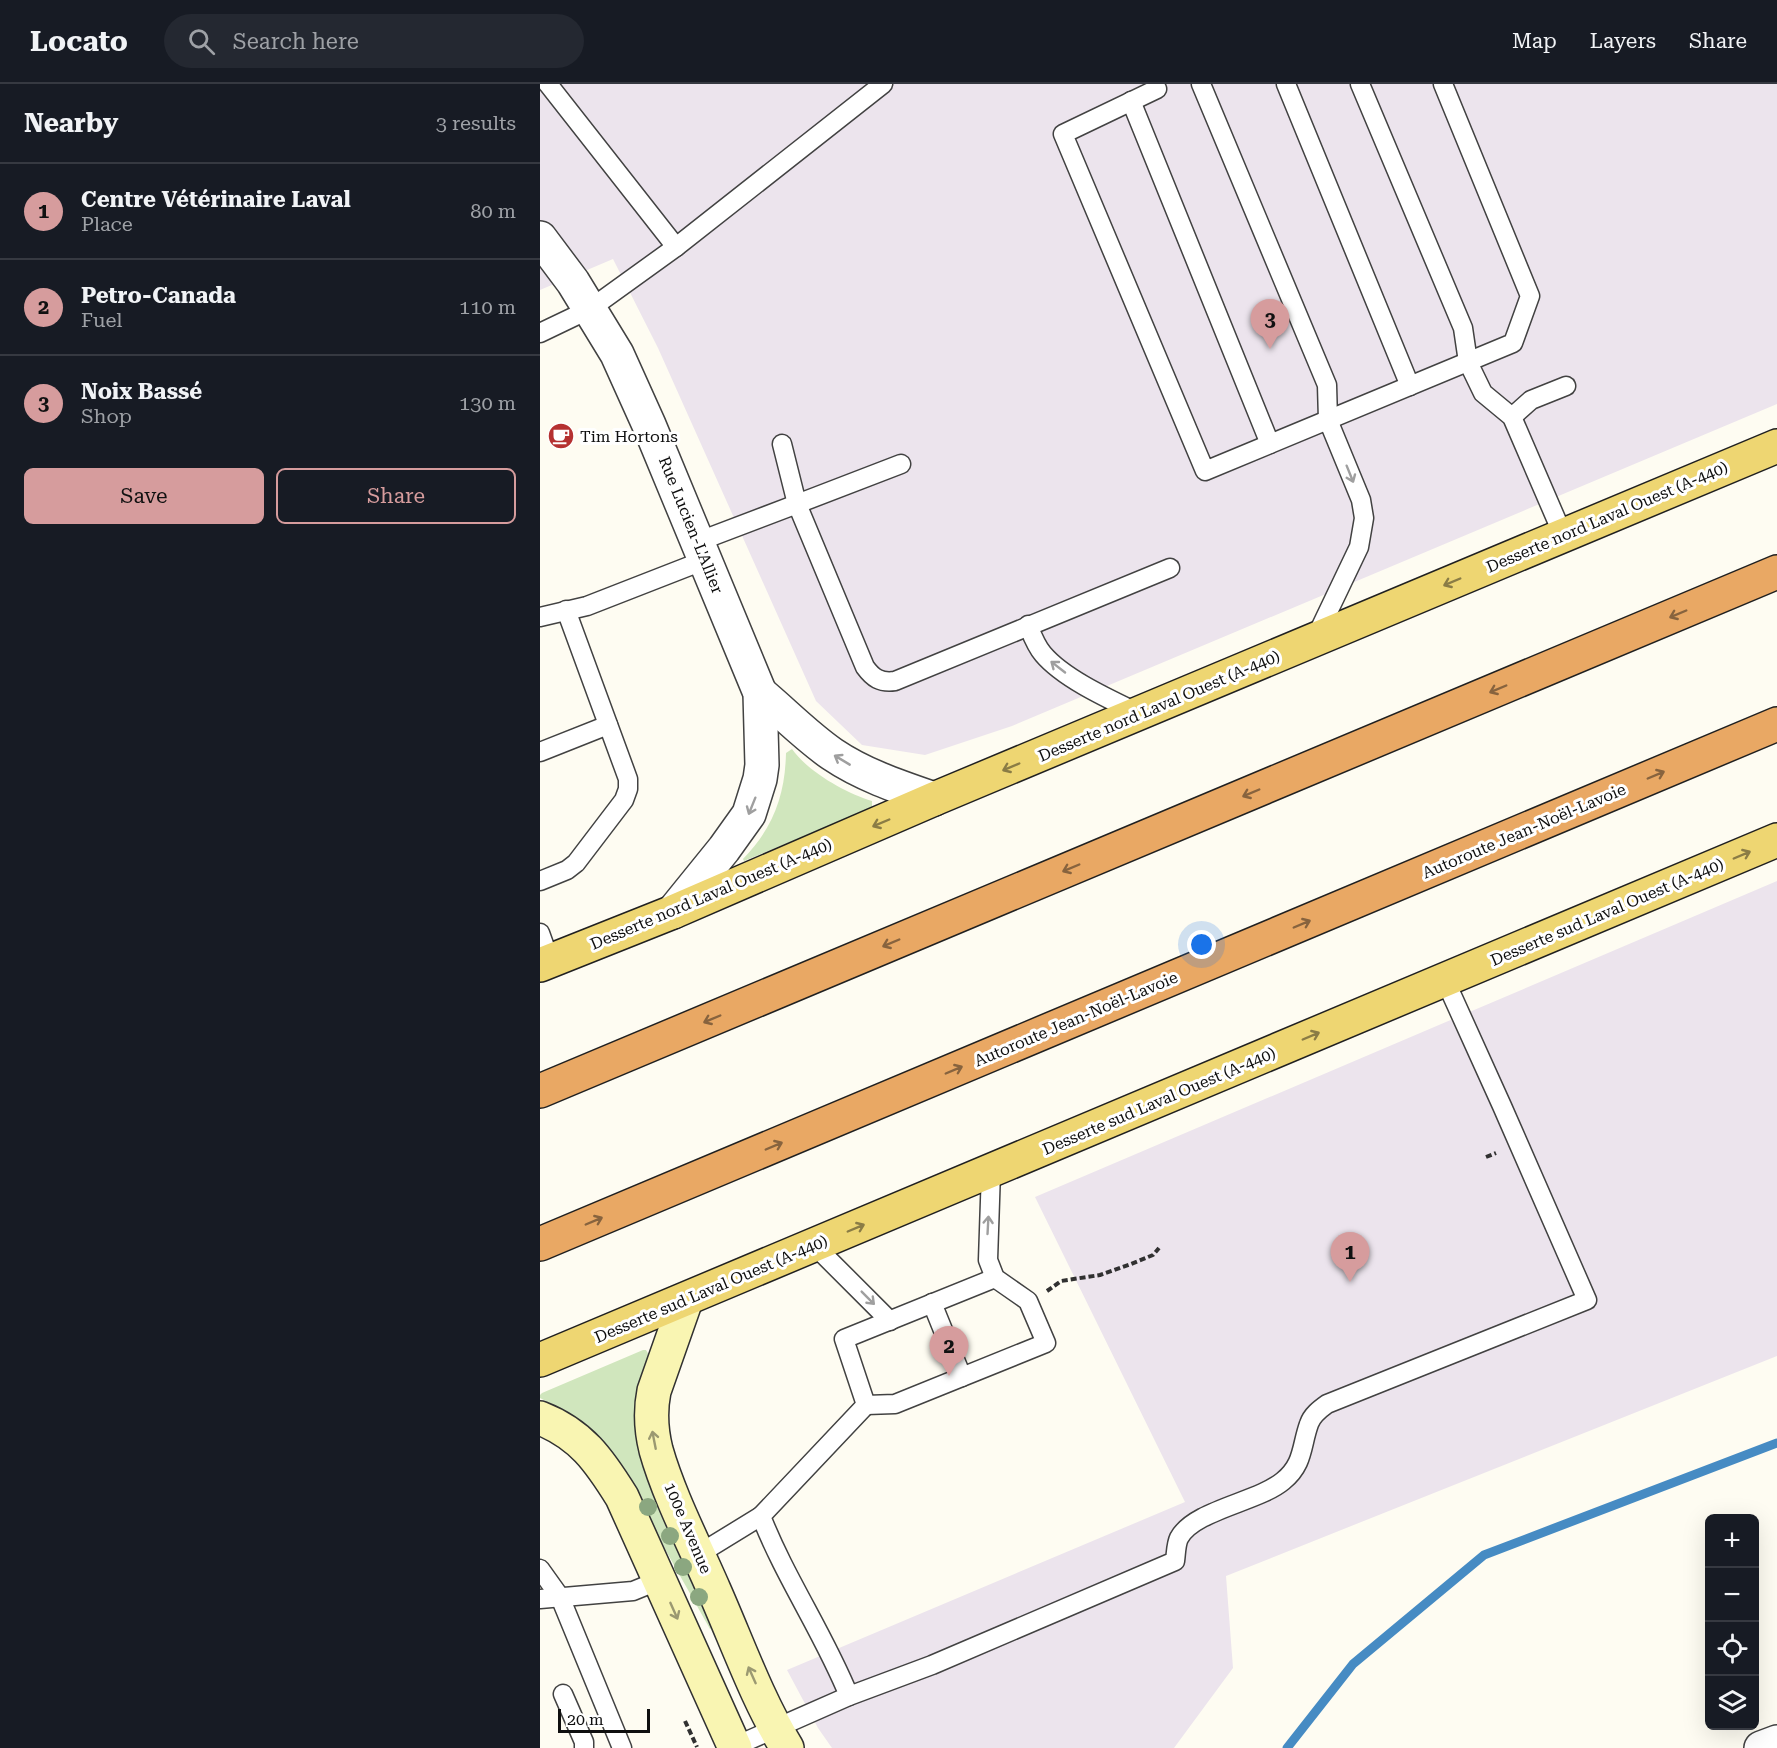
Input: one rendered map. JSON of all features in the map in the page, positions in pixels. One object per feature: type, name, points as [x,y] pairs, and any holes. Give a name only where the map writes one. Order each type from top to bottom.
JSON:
[{"type":"highway","points":[[540,1091],[1777,572]]},
{"type":"highway","name":"Autoroute Jean-Noël-Lavoie","points":[[540,1244],[1777,724]]},
{"type":"main road","name":"Desserte nord Laval Ouest (A-440)","points":[[543,953],[673,912],[1777,446]]},
{"type":"main road","name":"Desserte sud Laval Ouest (A-440)","points":[[540,1359],[686,1300],[1777,840]]},
{"type":"street","name":"Rue Lucien-L'Allier","points":[[540,238],[590,309],[617,354],[649,425],[760,693],[762,765],[752,805],[735,835],[673,912]]},
{"type":"street","name":"Rue Lucien-L'Allier","points":[[760,693],[838,758],[876,778],[934,800]]},
{"type":"street","name":"100e Avenue","points":[[686,1300],[654,1391],[651,1418],[656,1450],[699,1554],[782,1738]]},
{"type":"street","points":[[540,1418],[559,1426],[590,1450],[606,1470],[622,1497],[733,1748]]},
{"type":"street","points":[[1761,1748],[1777,1742]]},
{"type":"lane","points":[[548,84],[676,247]]},
{"type":"lane","points":[[540,333],[590,309],[676,247],[883,84]]},
{"type":"lane","points":[[1201,84],[1328,385],[1328,420],[1361,500],[1364,518],[1359,547],[1315,640]]},
{"type":"lane","points":[[1286,84],[1410,386]]},
{"type":"lane","points":[[1360,84],[1463,328],[1468,362],[1483,393],[1512,417],[1563,535]]},
{"type":"lane","points":[[1158,86],[1063,134],[1205,471],[1514,343],[1530,296],[1443,84]]},
{"type":"lane","points":[[1131,101],[1270,444]]},
{"type":"lane","points":[[1512,417],[1531,400],[1566,386]]},
{"type":"lane","points":[[782,444],[797,504],[865,667],[879,681],[894,681],[1170,568]]},
{"type":"lane","points":[[540,616],[587,606],[797,504],[901,464]]},
{"type":"lane","points":[[540,882],[567,870],[576,863],[624,800],[628,789],[628,779],[566,610]]},
{"type":"lane","points":[[1028,625],[1043,654],[1052,662],[1102,695],[1140,714]]},
{"type":"lane","points":[[540,752],[608,725]]},
{"type":"lane","points":[[733,1748],[782,1738],[849,1696],[933,1665],[1174,1561],[1179,1539],[1193,1523],[1266,1492],[1293,1472],[1305,1445],[1309,1422],[1327,1404],[1587,1300],[1445,980]]},
{"type":"lane","points":[[699,1554],[761,1516],[867,1405],[894,1404],[1046,1343],[1028,1301],[995,1278],[988,1260],[991,1171]]},
{"type":"lane","points":[[815,1245],[890,1321]]},
{"type":"lane","points":[[867,1405],[844,1340],[995,1278]]},
{"type":"lane","points":[[933,1303],[962,1377]]},
{"type":"lane","points":[[761,1516],[772,1544],[837,1667],[849,1696]]},
{"type":"lane","points":[[540,1569],[560,1597],[622,1748]]},
{"type":"lane","points":[[540,1599],[633,1591],[660,1580]]},
{"type":"lane","points":[[563,1694],[584,1742],[584,1748]]},
{"type":"path","points":[[1486,1157],[1499,1152]]},
{"type":"path","points":[[1028,1301],[1061,1281],[1100,1275],[1153,1255],[1159,1248]]},
{"type":"path","points":[[691,1736],[697,1748]]},
{"type":"shaded area","points":[[540,84],[1777,84],[1777,404],[1012,726],[925,755],[862,745],[816,701],[658,348],[613,259],[540,290]]},
{"type":"shaded area","points":[[1777,881],[1777,1356],[1226,1576],[1233,1668],[1174,1748],[832,1748],[818,1728],[787,1670],[1185,1502],[1035,1197]]},
{"type":"green space","points":[[792,749],[808,766],[828,781],[872,801],[872,808],[744,861],[743,859],[770,823],[780,797],[786,753]]},
{"type":"green space","points":[[646,1350],[649,1355],[638,1395],[715,1627],[710,1629],[643,1510],[588,1429],[571,1414],[540,1398],[542,1393]]},
{"type":"waterway","points":[[1287,1748],[1353,1664],[1484,1555],[1777,1443]]},
{"type":"place","name":"Noix Bassé","points":[[1270,349]]},
{"type":"place","name":"Tim Hortons","points":[[561,436]]},
{"type":"place","name":"Centre Vétérinaire Laval","points":[[1350,1282]]},
{"type":"place","name":"Petro-Canada","points":[[949,1376]]}]
